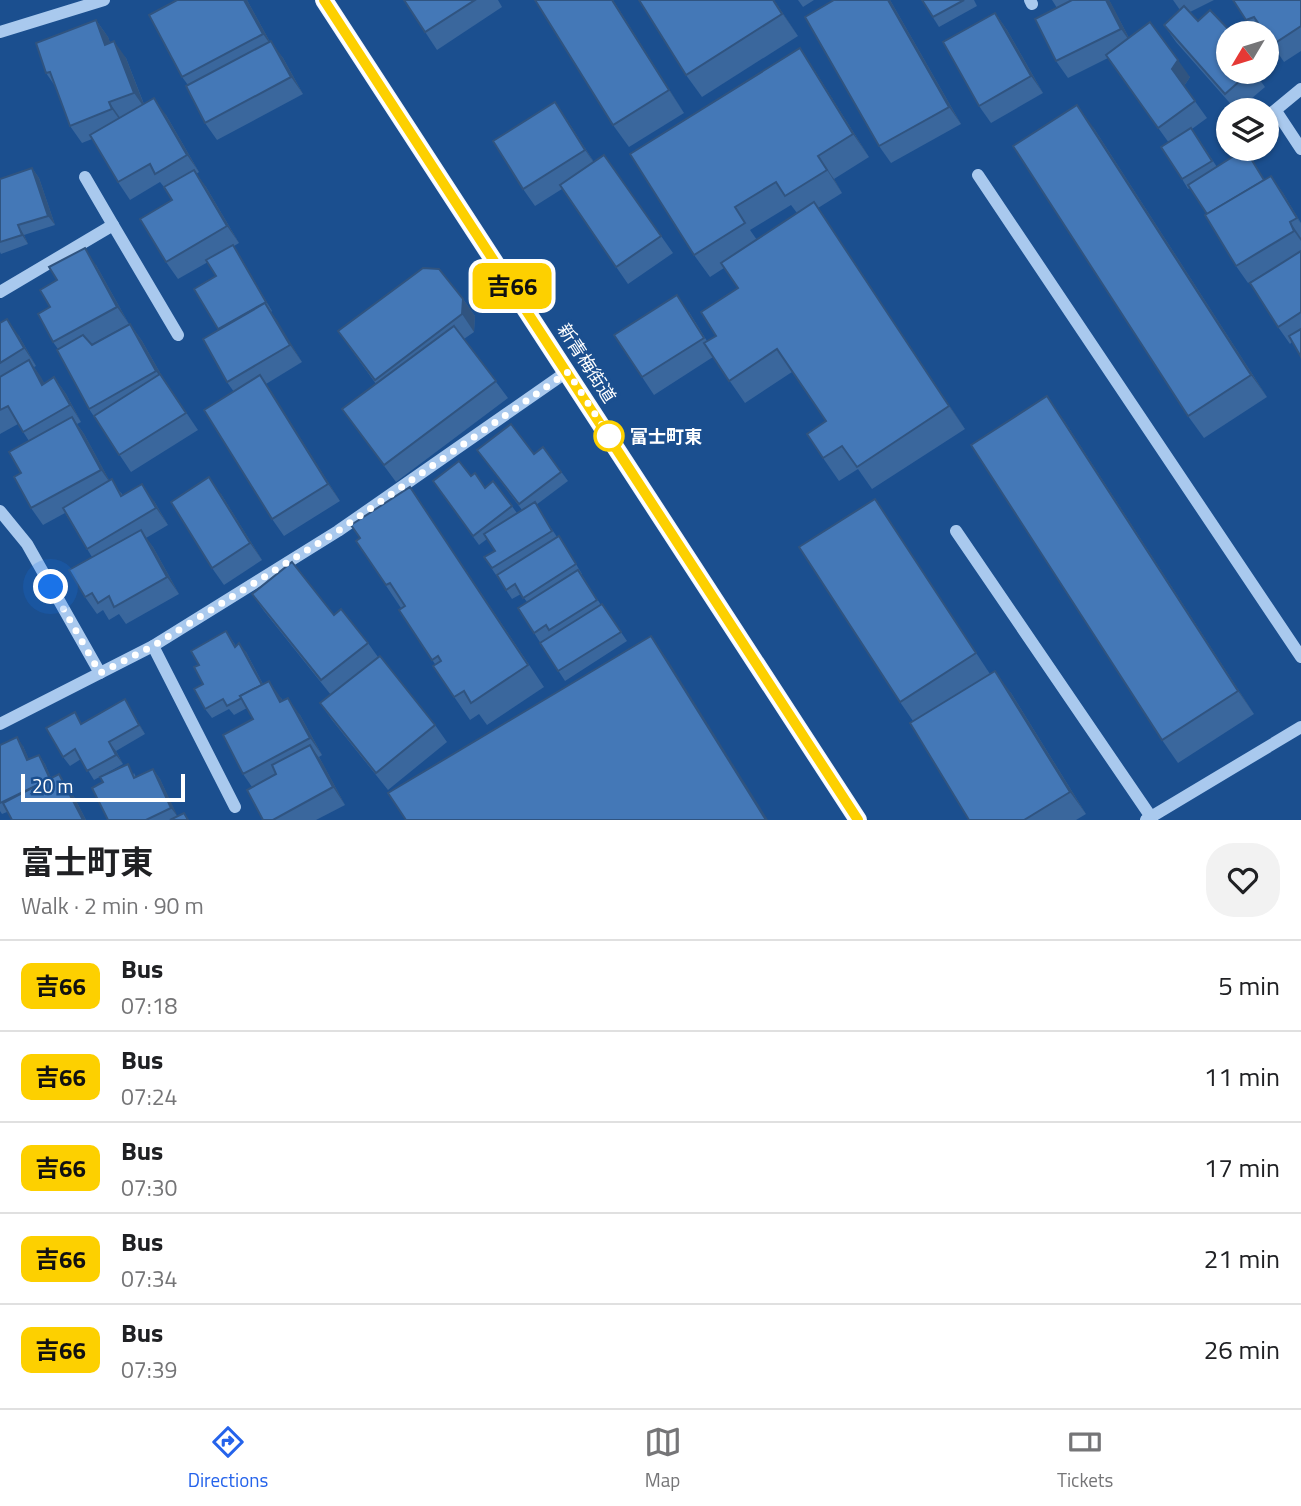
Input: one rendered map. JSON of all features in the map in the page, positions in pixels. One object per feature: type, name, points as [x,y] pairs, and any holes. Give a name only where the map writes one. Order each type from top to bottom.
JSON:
[{"type":"main road","name":"新青梅街道","points":[[324,0],[858,820]]},
{"type":"street","points":[[0,32],[104,0]]},
{"type":"street","points":[[1279,108],[1301,89]]},
{"type":"street","points":[[1279,122],[1301,149]]},
{"type":"street","points":[[978,175],[1301,657]]},
{"type":"street","points":[[85,177],[178,335]]},
{"type":"street","points":[[0,292],[113,225]]},
{"type":"street","points":[[0,724],[153,646],[338,531],[568,372]]},
{"type":"street","points":[[0,511],[27,544],[100,673]]},
{"type":"street","points":[[956,531],[1148,818],[1301,727]]},
{"type":"street","points":[[153,646],[235,807]]},
{"type":"building","points":[[177,0],[244,0],[263,34],[182,77],[149,15]]},
{"type":"building","points":[[404,0],[475,0],[425,32]]},
{"type":"building","points":[[535,0],[612,0],[669,90],[613,125]]},
{"type":"building","points":[[639,0],[773,0],[782,14],[686,75]]},
{"type":"building","points":[[834,0],[888,0],[949,107],[879,146],[805,17]]},
{"type":"building","points":[[922,0],[964,0],[933,17]]},
{"type":"building","points":[[1072,0],[1106,0],[1121,29],[1056,61],[1035,19]]},
{"type":"building","points":[[1233,0],[1301,0],[1301,26],[1279,40],[1279,21],[1257,21],[1254,17],[1246,20]]},
{"type":"building","points":[[1184,6],[1198,21],[1210,10],[1221,21],[1216,21],[1216,84],[1164,25]]},
{"type":"building","points":[[995,13],[1031,76],[979,106],[943,42]]},
{"type":"building","points":[[96,20],[105,45],[114,41],[134,93],[109,102],[112,109],[70,126],[50,72],[46,73],[36,43]]},
{"type":"building","points":[[1150,22],[1178,60],[1172,69],[1195,101],[1158,128],[1106,55]]},
{"type":"building","points":[[271,41],[291,77],[205,123],[186,86]]},
{"type":"building","points":[[800,48],[853,134],[818,156],[827,170],[785,196],[776,182],[735,207],[745,223],[694,255],[630,154]]},
{"type":"building","points":[[1216,84],[1236,84],[1225,94]]},
{"type":"building","points":[[154,98],[187,155],[155,174],[150,164],[118,182],[90,135]]},
{"type":"building","points":[[555,102],[585,150],[523,189],[493,141]]},
{"type":"building","points":[[1077,105],[1251,375],[1188,416],[1013,146]]},
{"type":"building","points":[[1191,128],[1212,161],[1182,179],[1161,147]]},
{"type":"building","points":[[604,155],[661,236],[616,267],[560,185]]},
{"type":"building","points":[[1226,161],[1252,161],[1264,180],[1207,214],[1188,185]]},
{"type":"building","points":[[32,168],[48,216],[18,225],[22,235],[0,242],[0,179]]},
{"type":"building","points":[[194,170],[227,226],[166,262],[140,219],[172,200],[164,187]]},
{"type":"building","points":[[1271,176],[1297,218],[1290,222],[1294,231],[1236,266],[1205,215]]},
{"type":"building","points":[[814,202],[949,406],[857,467],[842,446],[823,458],[807,434],[826,421],[777,349],[729,381],[704,343],[716,336],[701,312],[738,288],[721,263]]},
{"type":"building","points":[[233,245],[266,302],[218,329],[194,289],[216,276],[206,260]]},
{"type":"building","points":[[85,248],[117,307],[53,342],[38,314],[50,307],[40,290],[57,280],[49,267]]},
{"type":"building","points":[[1301,251],[1301,312],[1278,327],[1250,283]]},
{"type":"building","points":[[423,268],[439,269],[463,299],[462,314],[375,380],[338,331]]},
{"type":"building","points":[[677,295],[704,338],[642,377],[614,335]]},
{"type":"building","points":[[265,303],[290,345],[227,382],[203,339]]},
{"type":"building","points":[[7,319],[24,348],[0,363],[0,323]]},
{"type":"building","points":[[130,324],[156,371],[89,409],[57,350],[83,335],[92,345]]},
{"type":"building","points":[[454,326],[496,381],[384,465],[342,409]]},
{"type":"building","points":[[1301,329],[1301,357],[1289,336]]},
{"type":"building","points":[[29,360],[42,385],[54,377],[70,405],[23,432],[8,406],[0,410],[0,377]]},
{"type":"building","points":[[160,374],[186,413],[119,455],[94,416]]},
{"type":"building","points":[[260,375],[328,484],[272,519],[204,410]]},
{"type":"building","points":[[1047,396],[1238,691],[1162,740],[971,445]]},
{"type":"building","points":[[72,417],[101,470],[31,508],[14,477],[21,473],[9,452]]},
{"type":"building","points":[[511,424],[534,454],[543,447],[561,472],[519,504],[477,450]]},
{"type":"building","points":[[459,461],[471,476],[475,473],[485,488],[493,481],[512,506],[473,536],[433,481]]},
{"type":"building","points":[[209,477],[250,543],[212,568],[171,502]]},
{"type":"building","points":[[112,479],[121,496],[142,484],[156,508],[87,549],[63,508]]},
{"type":"building","points":[[410,487],[528,665],[471,703],[464,691],[454,697],[433,666],[441,661],[438,656],[432,660],[399,610],[405,606],[390,583],[386,585],[356,541],[360,538],[351,525]]},
{"type":"building","points":[[875,499],[976,653],[900,702],[799,547]]},
{"type":"building","points":[[535,502],[552,531],[492,568],[484,557],[495,551],[484,534]]},
{"type":"building","points":[[141,530],[167,577],[114,607],[109,596],[98,603],[92,593],[85,597],[69,570]]},
{"type":"building","points":[[559,536],[576,564],[523,598],[515,584],[506,590],[497,575]]},
{"type":"building","points":[[292,562],[334,615],[341,609],[368,643],[321,680],[252,594]]},
{"type":"building","points":[[578,570],[597,600],[549,630],[546,625],[534,633],[518,608]]},
{"type":"building","points":[[602,604],[621,632],[558,671],[540,643]]},
{"type":"building","points":[[226,631],[235,647],[239,643],[262,685],[227,706],[223,699],[205,709],[194,689],[203,684],[194,667],[199,665],[191,651]]},
{"type":"building","points":[[651,636],[766,820],[406,820],[388,793]]},
{"type":"building","points":[[380,656],[435,725],[376,773],[320,703]]},
{"type":"building","points":[[995,671],[1070,792],[1024,820],[969,820],[910,723]]},
{"type":"building","points":[[269,681],[280,702],[288,698],[310,738],[243,774],[223,735],[253,719],[240,696]]},
{"type":"building","points":[[125,699],[139,725],[109,742],[116,755],[87,771],[75,749],[63,757],[46,728],[75,712],[81,724]]},
{"type":"building","points":[[17,737],[27,760],[39,755],[50,779],[0,803],[0,745]]},
{"type":"building","points":[[310,745],[333,787],[273,820],[263,820],[247,790],[276,774],[272,765]]},
{"type":"building","points":[[128,764],[134,778],[153,769],[171,808],[146,820],[108,820],[92,788],[103,782],[100,777]]},
{"type":"building","points":[[59,774],[83,820],[12,820],[3,803]]},
{"type":"building","points":[[184,813],[188,820],[170,820]]},
{"type":"bus line","name":"吉66","points":[[324,0],[858,820]]},
{"type":"place","name":"富士町東","points":[[609,436]]},
{"type":"route","points":[[51,587],[100,673],[153,646],[338,531],[568,372],[611,439],[609,436]]}]
